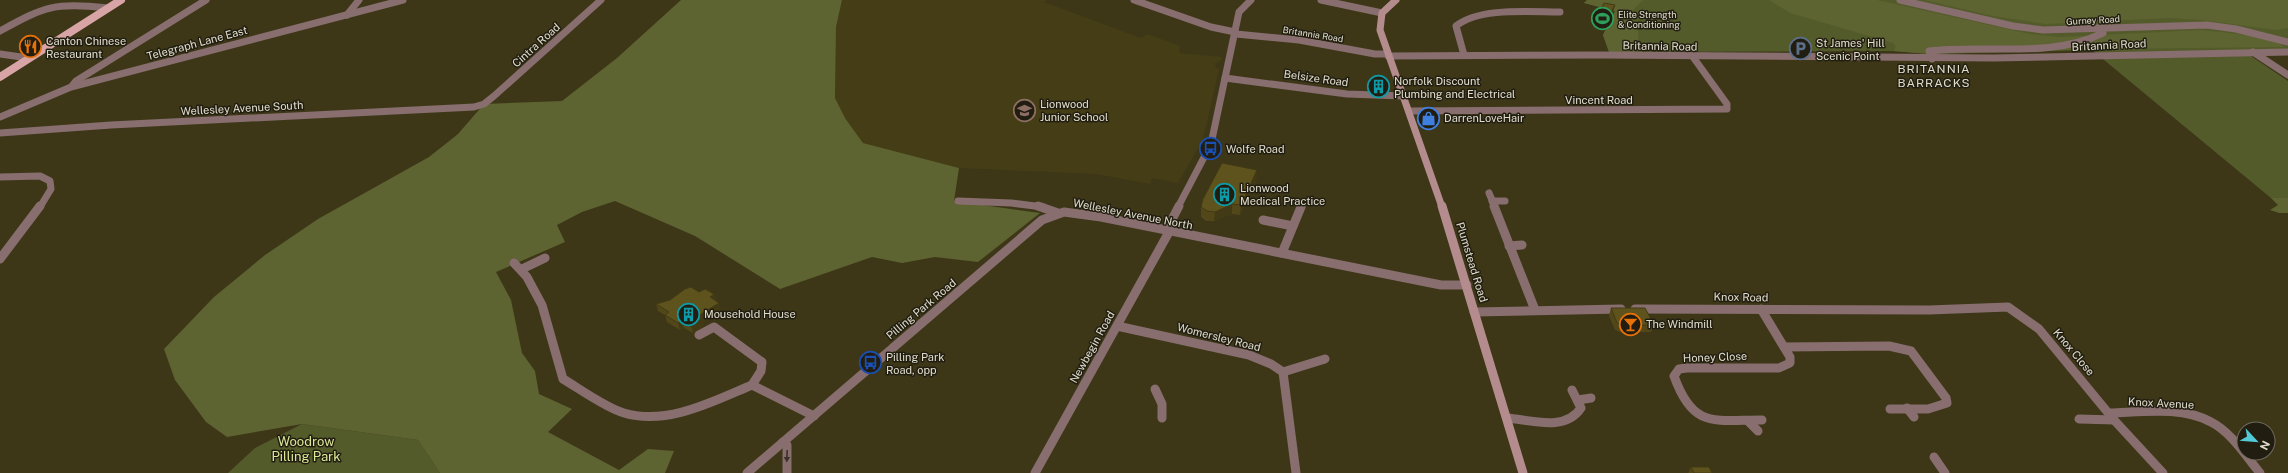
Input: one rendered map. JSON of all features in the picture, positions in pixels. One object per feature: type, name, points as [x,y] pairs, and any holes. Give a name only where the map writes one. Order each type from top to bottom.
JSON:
[{"type":"main road","points":[[0,77],[121,0]]},
{"type":"main road","points":[[1382,13],[1396,0]]},
{"type":"main road","name":"Plumstead Road","points":[[1382,13],[1380,30],[1388,57],[1404,96],[1467,285],[1480,336],[1524,473]]},
{"type":"street","points":[[71,87],[76,81],[114,56],[206,0]]},
{"type":"street","points":[[347,15],[359,0]]},
{"type":"street","name":"Telegraph Lane East","points":[[0,117],[71,87],[403,0]]},
{"type":"street","name":"Cintra Road","points":[[484,104],[601,0]]},
{"type":"street","name":"Britannia Road","points":[[1134,0],[1211,27],[1235,33],[1299,40],[1388,57],[1464,55],[1932,59],[2105,57],[2125,54],[2288,52]]},
{"type":"street","points":[[1167,232],[1207,154],[1214,131],[1241,8],[1251,0]]},
{"type":"street","points":[[1321,0],[1382,13]]},
{"type":"street","name":"Gurney Road","points":[[1900,0],[2026,28],[2057,31],[2098,28],[2207,25],[2236,29],[2288,42]]},
{"type":"street","points":[[0,31],[39,10],[63,5],[108,8]]},
{"type":"street","points":[[29,7],[39,10]]},
{"type":"street","points":[[1464,55],[1456,26],[1460,22],[1496,12],[1560,12]]},
{"type":"street","name":"Britannia Road","points":[[1932,59],[1929,51],[1945,49],[2072,44],[2098,37],[2103,33],[2098,28]]},
{"type":"street","points":[[2252,52],[2288,75]]},
{"type":"street","points":[[0,54],[28,58]]},
{"type":"street","name":"Vincent Road","points":[[1409,111],[1727,109],[1727,104],[1693,57]]},
{"type":"street","name":"Belsize Road","points":[[1225,78],[1347,94],[1404,96]]},
{"type":"street","name":"Wellesley Avenue South","points":[[0,133],[111,125],[426,111],[474,107],[484,104]]},
{"type":"street","points":[[0,176],[40,176],[50,181],[51,189],[40,207],[0,259]]},
{"type":"street","points":[[1504,201],[1490,197],[1535,310]]},
{"type":"street","name":"Wellesley Avenue North","points":[[958,201],[1039,206],[1053,209],[1058,213],[1084,213],[1167,232],[1282,253],[1441,285],[1467,285]]},
{"type":"street","points":[[1282,253],[1301,207]]},
{"type":"street","name":"Pilling Park Road","points":[[747,473],[977,278],[1033,228],[1058,213]]},
{"type":"street","points":[[1263,220],[1293,226]]},
{"type":"street","name":"Newbegin Road","points":[[1035,473],[1117,326],[1167,232]]},
{"type":"street","points":[[1509,246],[1522,246]]},
{"type":"street","points":[[522,269],[545,258]]},
{"type":"street","points":[[514,262],[522,269],[540,304],[551,333],[559,371],[563,379],[622,413],[638,417],[667,415],[700,407],[752,385],[761,371],[762,362],[714,327],[698,335]]},
{"type":"street","name":"Knox Road","points":[[1474,312],[1535,310],[1761,309],[1930,310],[2008,307]]},
{"type":"street","name":"Knox Close","points":[[2008,307],[2039,329],[2112,416],[2163,473]]},
{"type":"street","name":"Honey Close","points":[[1761,309],[1790,357],[1790,363],[1779,368],[1679,369],[1676,372],[1675,381],[1679,390],[1695,414],[1706,419],[1748,421],[1762,420]]},
{"type":"street","name":"Womersley Road","points":[[1117,326],[1248,356],[1271,364],[1283,372]]},
{"type":"street","points":[[1784,347],[1889,346],[1911,351],[1946,398],[1947,403],[1939,408],[1890,409]]},
{"type":"street","points":[[1296,473],[1286,379],[1283,372],[1325,359]]},
{"type":"street","points":[[752,385],[814,416]]},
{"type":"street","points":[[1155,388],[1162,404],[1162,418]]},
{"type":"street","points":[[1507,418],[1552,422],[1568,421],[1579,414],[1581,408],[1572,390]]},
{"type":"street","points":[[1578,400],[1591,398]]},
{"type":"street","points":[[1908,408],[1914,417]]},
{"type":"street","name":"Knox Avenue","points":[[2112,416],[2188,414],[2202,417],[2222,430],[2260,473]]},
{"type":"street","points":[[2079,419],[2112,416]]},
{"type":"street","points":[[1748,421],[1758,431]]},
{"type":"street","points":[[783,442],[787,446],[787,473]]},
{"type":"street","points":[[1934,457],[1945,473]]},
{"type":"shaded area","name":"Lionwood Junior School","points":[[842,0],[1047,0],[1044,2],[1141,38],[1148,34],[1180,46],[1179,53],[1222,57],[1221,61],[1216,63],[1215,67],[1219,69],[1203,139],[1178,183],[1152,178],[1150,184],[1096,174],[959,168],[863,143],[845,118],[835,98],[836,27]]},
{"type":"green space","points":[[681,0],[842,0],[836,27],[835,98],[845,118],[863,143],[959,168],[954,201],[1040,213],[978,262],[935,257],[902,263],[872,257],[780,289],[695,236],[615,201],[582,212],[557,225],[565,242],[496,272],[511,300],[522,353],[535,371],[539,394],[572,409],[548,432],[619,470],[648,449],[674,451],[665,473],[440,473],[418,440],[302,424],[227,437],[206,422],[175,380],[164,349],[214,297],[265,255],[318,219],[429,157],[458,134],[484,104],[562,101],[617,58]]},
{"type":"green space","points":[[1587,0],[2288,0],[2288,55],[2251,56],[2288,81],[2288,198],[2271,198],[2092,50],[1930,54],[1893,51],[1609,52],[1603,35],[1615,11],[1584,3]]},
{"type":"green space","points":[[1587,0],[1643,0],[1629,14],[1638,32],[1638,41],[1635,52],[1609,52],[1603,35],[1615,11],[1584,3]]},
{"type":"green space","points":[[1769,0],[1877,0],[2030,34],[2060,37],[2201,30],[2248,35],[2281,44],[2285,47],[2103,49],[1930,54],[1893,51],[1896,47],[1893,43],[1790,13]]},
{"type":"green space","points":[[1924,0],[2288,0],[2288,28],[2276,30],[2202,20],[2170,18],[2046,24],[1993,16]]},
{"type":"green space","points":[[2271,198],[2288,198],[2288,213],[2279,213],[2270,210],[2278,205]]},
{"type":"green space","name":"Woodrow Pilling Park","points":[[302,424],[418,440],[440,473],[228,473],[255,448]]},
{"type":"building","points":[[1604,3],[1615,5],[1605,23],[1595,21]]},
{"type":"building","name":"Lionwood Medical Practice","points":[[1222,163],[1257,170],[1241,205],[1232,204],[1215,212],[1207,211],[1201,207],[1203,199]]},
{"type":"building","name":"Mousehold House","points":[[691,287],[699,292],[705,289],[714,294],[710,297],[719,303],[698,316],[701,319],[691,326],[682,320],[678,323],[665,315],[669,312],[656,304],[670,300],[685,289]]},
{"type":"building","points":[[1611,308],[1645,308],[1654,325],[1622,325],[1617,323]]},
{"type":"building","points":[[1691,467],[1709,467],[1712,473],[1694,473]]},
{"type":"place","name":"Elite Strength & Conditioning","points":[[1603,19]]},
{"type":"place","name":"Canton Chinese Restaurant","points":[[31,47]]},
{"type":"place","name":"St James' Hill Scenic Point","points":[[1801,49]]},
{"type":"place","name":"Norfolk Discount Plumbing and Electrical","points":[[1378,87]]},
{"type":"place","name":"Lionwood Junior School","points":[[1025,110]]},
{"type":"place","name":"DarrenLoveHair","points":[[1429,118]]},
{"type":"place","name":"Wolfe Road","points":[[1210,149]]},
{"type":"place","name":"Lionwood Medical Practice","points":[[1224,194]]},
{"type":"place","name":"Mousehold House","points":[[689,314]]},
{"type":"place","name":"The Windmill","points":[[1630,324]]},
{"type":"place","name":"Pilling Park Road, opp","points":[[871,363]]},
{"type":"district","name":"BRITANNIA BARRACKS","points":[[1934,76]]}]
